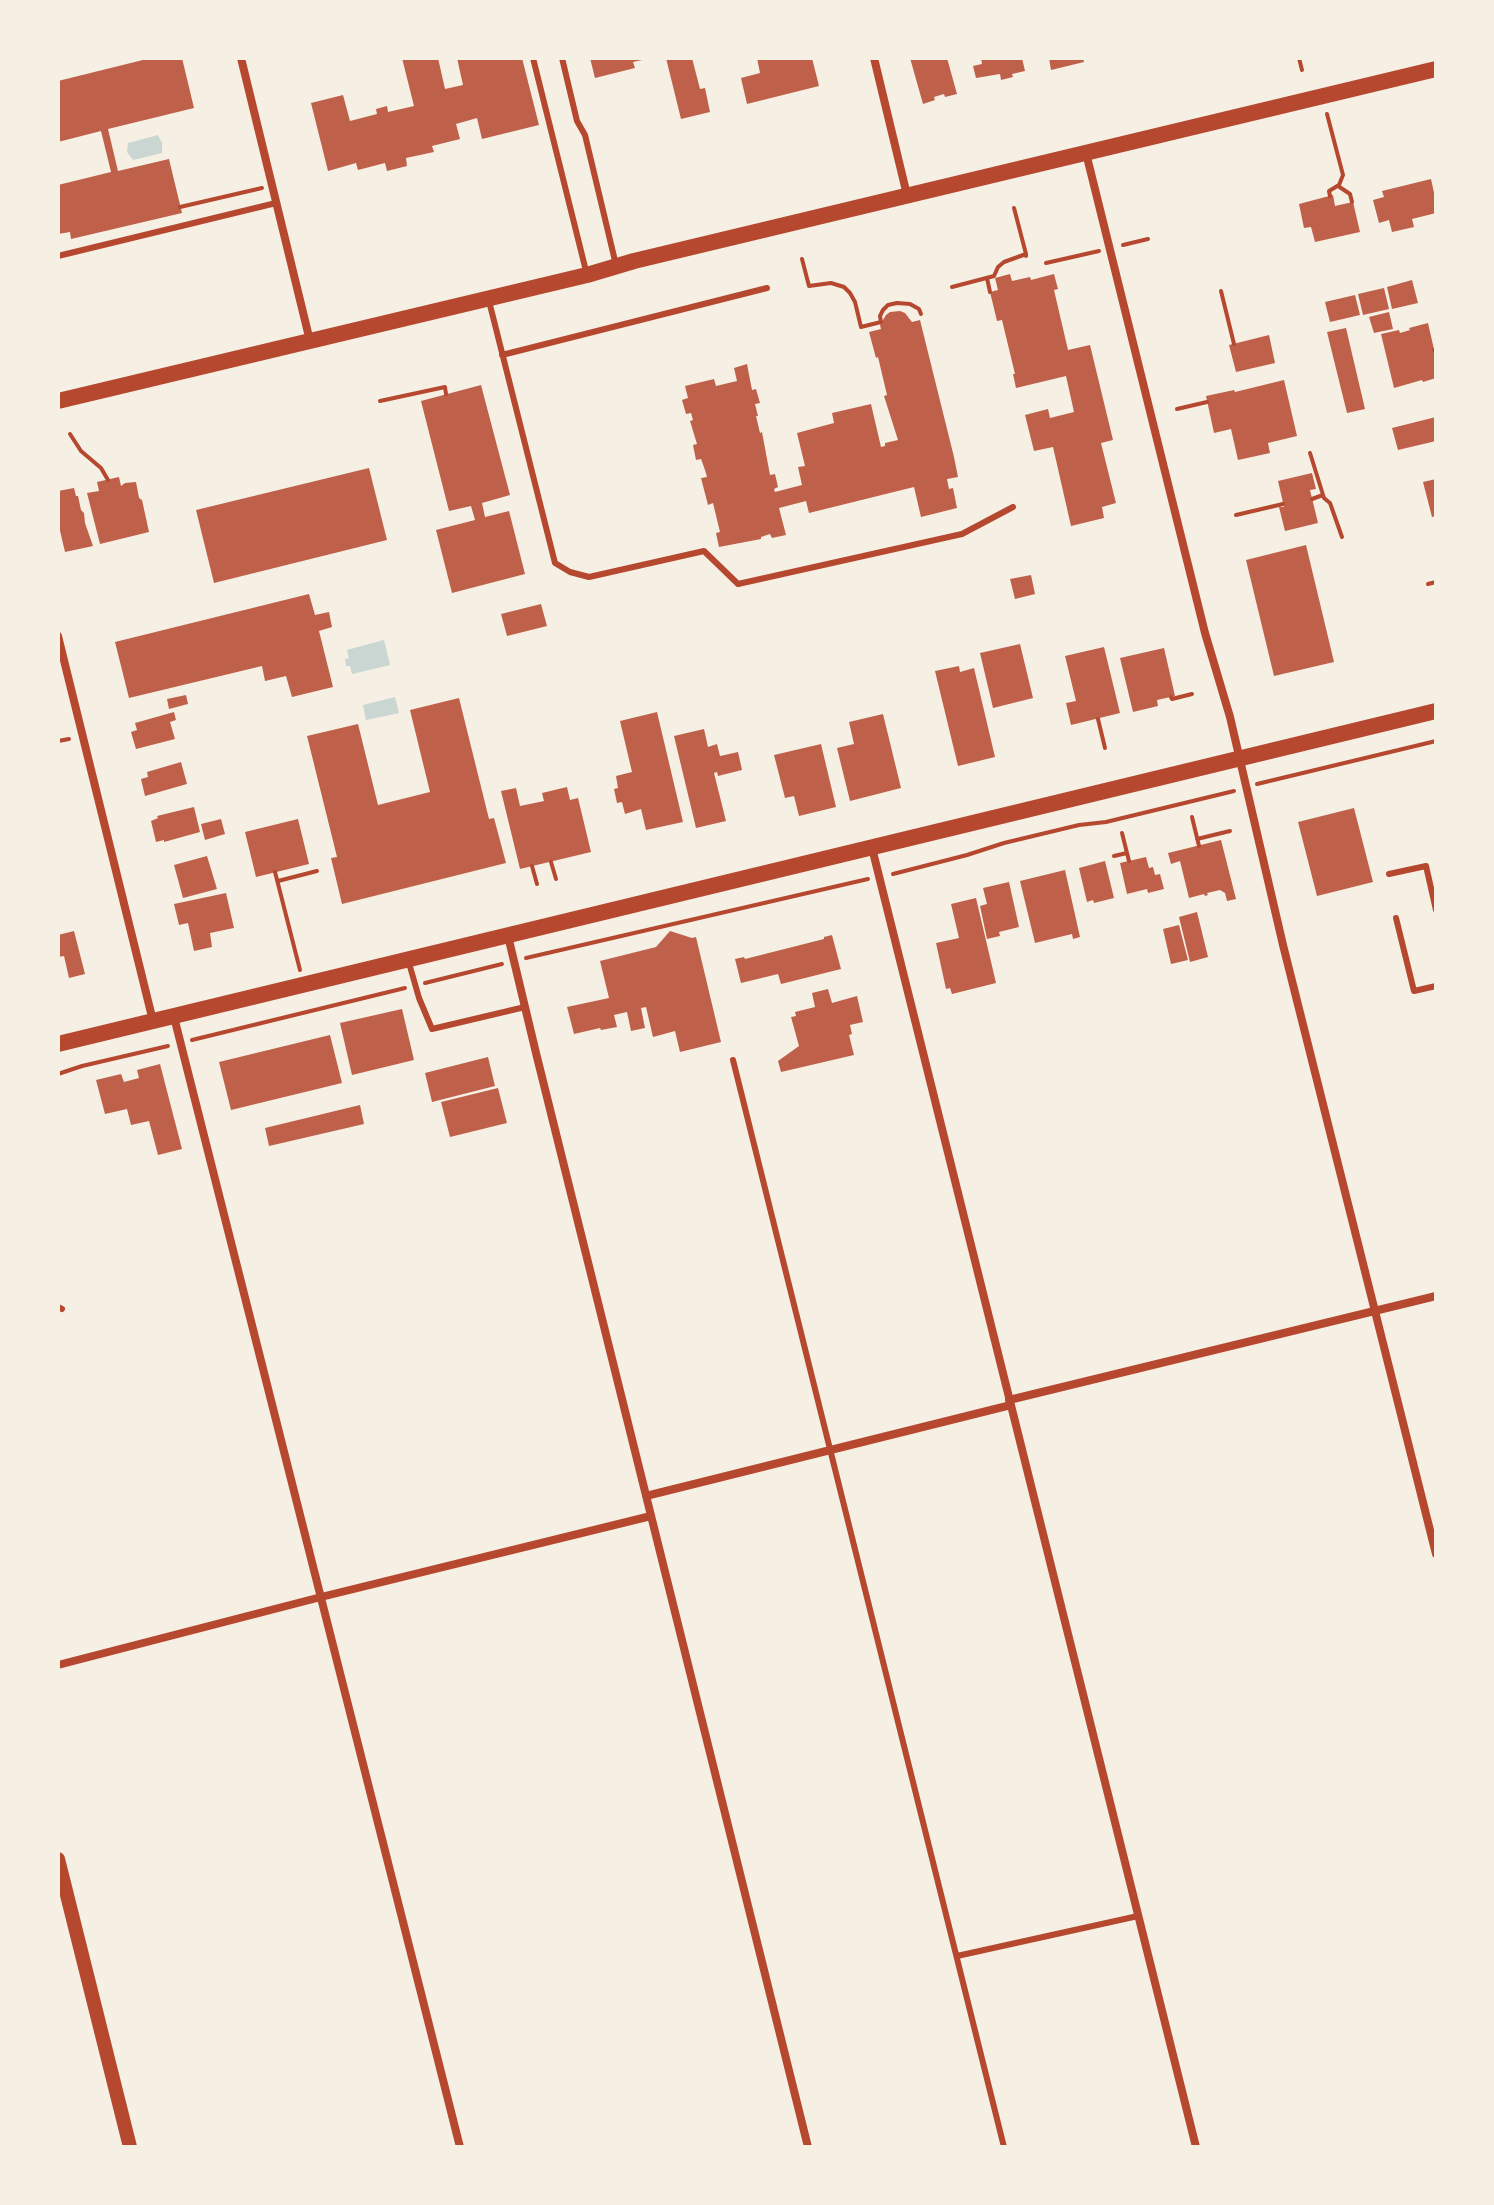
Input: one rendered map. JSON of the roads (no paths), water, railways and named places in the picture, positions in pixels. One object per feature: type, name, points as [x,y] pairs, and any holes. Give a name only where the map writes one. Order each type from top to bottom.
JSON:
[{"type":"main road","points":[[58,401],[1436,69]]},
{"type":"main road","points":[[58,1044],[1436,711]]},
{"type":"street","points":[[241,58],[310,341]]},
{"type":"street","points":[[874,58],[907,195]]},
{"type":"street","points":[[1086,152],[1205,633],[1241,759],[1272,900],[1436,1554]]},
{"type":"street","points":[[58,636],[153,1021]]},
{"type":"street","points":[[872,848],[1196,2147]]},
{"type":"street","points":[[508,935],[808,2147]]},
{"type":"street","points":[[174,1016],[460,2147]]},
{"type":"street","points":[[646,1496],[1436,1296]]},
{"type":"street","points":[[58,1665],[651,1516]]},
{"type":"street","points":[[58,1859],[130,2147]]},
{"type":"lane","points":[[533,58],[587,275]]},
{"type":"lane","points":[[562,58],[577,121],[585,135],[616,265]]},
{"type":"lane","points":[[58,256],[276,203]]},
{"type":"lane","points":[[502,355],[767,288]]},
{"type":"lane","points":[[488,298],[555,563],[570,572],[589,577],[704,551],[738,584],[962,534],[1013,507]]},
{"type":"lane","points":[[1389,874],[1426,866],[1436,910]]},
{"type":"lane","points":[[1396,918],[1414,991],[1436,986]]},
{"type":"lane","points":[[407,959],[432,1029],[525,1007]]},
{"type":"lane","points":[[733,1060],[1004,2147]]},
{"type":"lane","points":[[957,1956],[1138,1916]]}]
